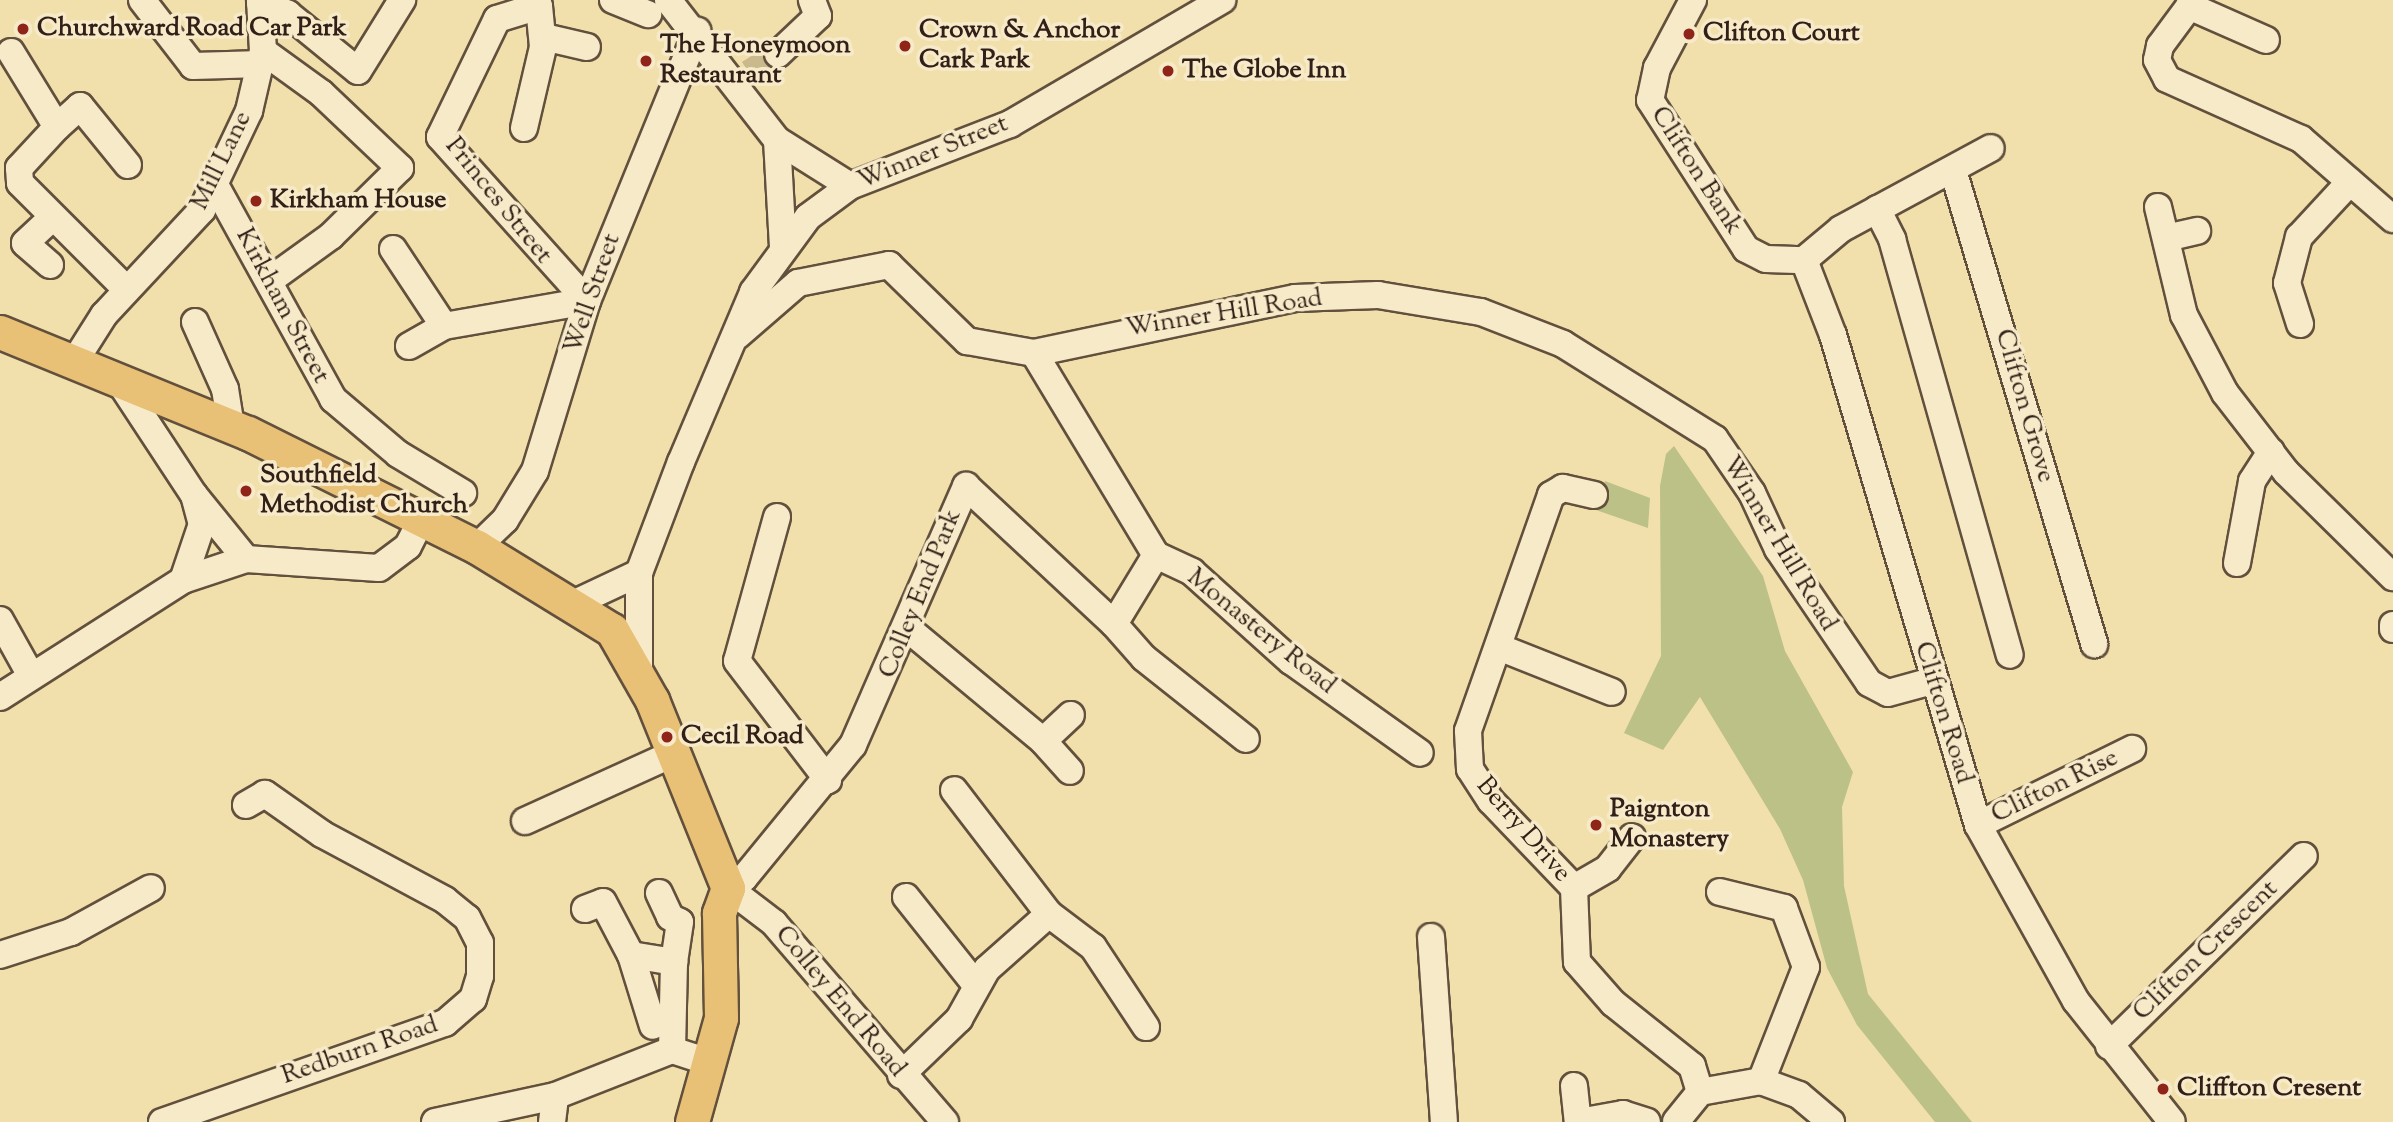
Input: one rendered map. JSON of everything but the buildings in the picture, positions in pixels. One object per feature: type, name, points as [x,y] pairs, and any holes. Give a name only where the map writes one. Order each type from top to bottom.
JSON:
[{"type":"main road","points":[[0,332],[73,364],[231,426],[430,498],[477,547],[575,603],[612,630],[639,670],[728,888],[719,914],[721,1018],[692,1122]]},
{"type":"street","points":[[142,0],[193,66],[262,58],[321,93],[400,168],[331,236],[270,280]]},
{"type":"street","points":[[260,1],[288,14],[358,71],[402,0]]},
{"type":"street","points":[[613,0],[658,7],[697,31],[741,78],[777,140],[783,247]]},
{"type":"street","points":[[778,54],[818,16],[812,0]]},
{"type":"street","name":"Winner Street","points":[[639,670],[639,573],[753,292],[783,247],[850,186],[1010,124],[1222,0]]},
{"type":"street","name":"Clifton Bank","points":[[1693,0],[1657,68],[1650,100],[1746,249],[1766,260],[1804,260]]},
{"type":"street","name":"Mill Lane","points":[[73,364],[126,289],[202,210],[249,111],[262,58],[260,1]]},
{"type":"street","points":[[524,128],[544,37],[546,2]]},
{"type":"street","name":"Princes Street","points":[[546,2],[497,19],[440,137],[586,300]]},
{"type":"street","points":[[2266,40],[2191,3],[2160,46],[2157,60],[2167,79],[2301,139],[2393,219]]},
{"type":"street","name":"Well Street","points":[[477,547],[505,520],[535,471],[586,300],[697,31]]},
{"type":"street","points":[[544,37],[587,47]]},
{"type":"street","points":[[11,52],[57,127]]},
{"type":"street","points":[[126,289],[52,218],[20,183],[10,167],[80,106],[128,165]]},
{"type":"street","points":[[777,140],[850,186]]},
{"type":"street","points":[[1804,260],[1877,209],[1991,148]]},
{"type":"street","name":"Clifton Grove","points":[[1953,170],[2094,644]]},
{"type":"street","points":[[2300,324],[2287,283],[2299,237],[2350,182]]},
{"type":"street","name":"Kirkham Street","points":[[214,183],[270,280],[333,399],[398,454],[430,498],[463,493]]},
{"type":"street","points":[[2158,207],[2184,315],[2225,393],[2271,452],[2393,577]]},
{"type":"street","points":[[1877,209],[1892,239],[2010,655]]},
{"type":"street","points":[[50,265],[25,243],[52,218]]},
{"type":"street","points":[[2166,238],[2197,231]]},
{"type":"street","points":[[393,249],[444,326]]},
{"type":"street","name":"Clifton Road","points":[[1804,260],[1833,335],[1931,681],[1978,825],[2036,934],[2109,1046],[2172,1122]]},
{"type":"street","name":"Winner Hill Road","points":[[737,336],[797,283],[890,265],[967,341],[1034,353],[1296,298],[1378,295],[1481,312],[1563,344],[1715,439],[1752,493],[1784,560],[1869,683],[1888,693],[1931,681]]},
{"type":"street","points":[[409,346],[444,326],[586,300]]},
{"type":"street","points":[[195,323],[225,389],[231,426]]},
{"type":"street","name":"Monastery Road","points":[[1034,353],[1156,555],[1192,572],[1291,660],[1420,753]]},
{"type":"street","points":[[119,381],[194,495],[246,559]]},
{"type":"street","points":[[2237,563],[2252,481],[2271,452]]},
{"type":"street","name":"Colley End Park","points":[[728,888],[744,878],[828,780],[874,707],[965,486],[1114,624]]},
{"type":"street","name":"Berry Drive","points":[[1594,495],[1563,488],[1551,495],[1501,648],[1468,731],[1470,769],[1491,801],[1574,888],[1577,962],[1613,1003],[1692,1066],[1700,1092]]},
{"type":"street","points":[[183,580],[202,524],[194,495]]},
{"type":"street","points":[[0,698],[30,674],[183,580],[246,559],[379,568],[408,546],[430,498]]},
{"type":"street","points":[[777,517],[737,661],[828,780]]},
{"type":"street","points":[[1156,555],[1114,624],[1144,658],[1246,739]]},
{"type":"street","points":[[575,603],[639,573]]},
{"type":"street","points":[[0,620],[30,674]]},
{"type":"street","points":[[907,628],[1043,741],[1070,771]]},
{"type":"street","points":[[1501,648],[1612,692]]},
{"type":"street","points":[[1043,741],[1071,715]]},
{"type":"street","name":"Clifton Rise","points":[[1978,825],[2132,749]]},
{"type":"street","points":[[525,821],[673,754]]},
{"type":"street","points":[[954,790],[1049,914],[1093,947],[1146,1027]]},
{"type":"street","name":"Redburn Road","points":[[162,1122],[414,1037],[444,1023],[472,999],[480,976],[480,943],[467,918],[383,863],[322,834],[265,794],[246,805]]},
{"type":"street","points":[[1574,888],[1608,868],[1632,837]]},
{"type":"street","name":"Clifton Crescent","points":[[2109,1046],[2304,856]]},
{"type":"street","points":[[0,955],[71,932],[150,888]]},
{"type":"street","name":"Colley End Road","points":[[728,888],[774,923],[945,1122]]},
{"type":"street","points":[[1720,892],[1784,908],[1806,967],[1761,1081]]},
{"type":"street","points":[[659,893],[670,917],[680,922],[674,962],[672,1050]]},
{"type":"street","points":[[906,898],[976,985]]},
{"type":"street","points":[[585,909],[603,902],[631,955],[653,1026]]},
{"type":"street","points":[[901,1074],[959,1019],[976,985],[1049,914]]},
{"type":"street","points":[[1431,937],[1444,1122]]},
{"type":"street","points":[[631,955],[674,962]]},
{"type":"street","points":[[435,1122],[554,1109],[672,1050],[710,1062]]},
{"type":"street","points":[[1676,1122],[1700,1092],[1761,1081],[1800,1095],[1831,1122]]},
{"type":"street","points":[[1574,1086],[1578,1122],[1623,1114],[1647,1122]]},
{"type":"green space","points":[[1674,446],[1763,576],[1785,651],[1853,772],[1842,807],[1844,886],[1868,994],[1972,1122],[1935,1122],[1857,1025],[1827,968],[1803,880],[1780,829],[1700,697],[1663,750],[1624,733],[1661,656],[1660,486],[1666,454]]},
{"type":"green space","points":[[1605,481],[1650,498],[1648,528],[1596,510]]},
{"type":"tunnel","points":[[749,73],[778,54]]},
{"type":"place","name":"Churchward Road Car Park","points":[[23,29]]},
{"type":"place","name":"Clifton Court","points":[[1689,34]]},
{"type":"place","name":"Crown & Anchor Cark Park","points":[[905,46]]},
{"type":"place","name":"The Honeymoon Restaurant","points":[[646,61]]},
{"type":"place","name":"The Globe Inn","points":[[1168,71]]},
{"type":"place","name":"Kirkham House","points":[[256,201]]},
{"type":"place","name":"Southfield Methodist Church","points":[[246,491]]},
{"type":"place","name":"Cecil Road","points":[[667,737]]},
{"type":"place","name":"Paignton Monastery","points":[[1596,825]]},
{"type":"place","name":"Cliffton Cresent","points":[[2163,1089]]}]
